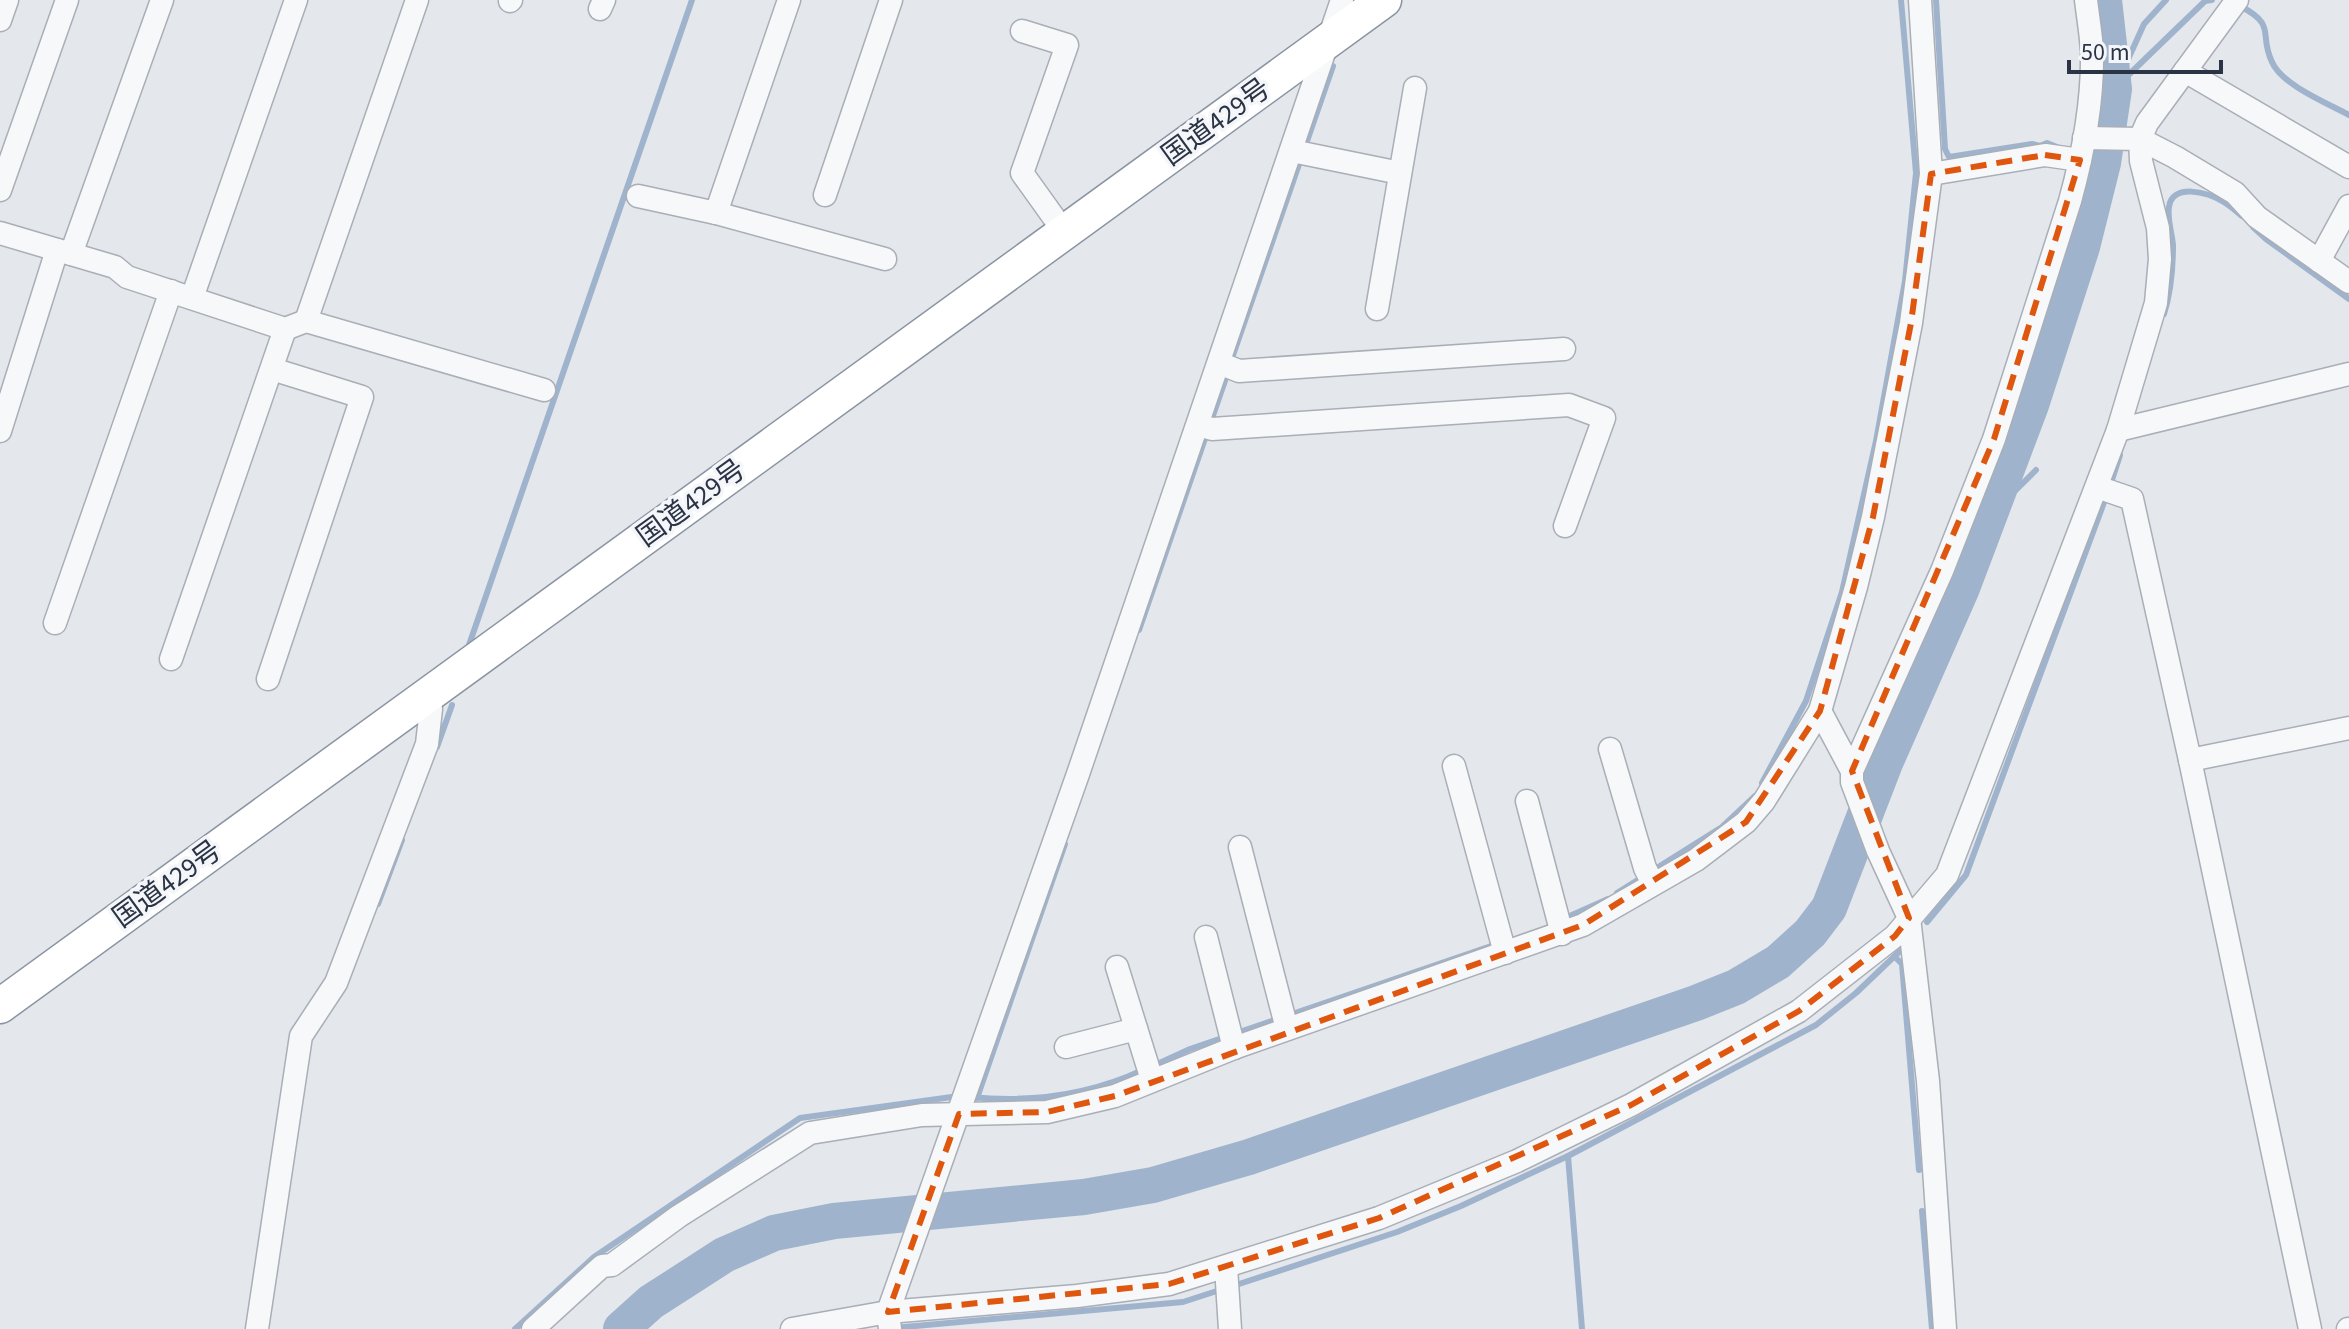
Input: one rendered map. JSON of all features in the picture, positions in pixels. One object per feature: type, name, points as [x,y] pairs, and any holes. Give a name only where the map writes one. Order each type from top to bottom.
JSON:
[{"type":"highway","name":"国道429号","points":[[0,1006],[1384,0]]},
{"type":"street","points":[[0,20],[7,0]]},
{"type":"street","points":[[0,190],[67,0]]},
{"type":"street","points":[[0,431],[64,252],[162,0]]},
{"type":"street","points":[[55,623],[296,0]]},
{"type":"street","points":[[171,659],[272,369],[296,325],[417,0]]},
{"type":"street","points":[[716,213],[789,0]]},
{"type":"street","points":[[825,195],[891,0]]},
{"type":"street","points":[[889,1321],[932,1188],[1205,427],[1299,153],[1342,0]]},
{"type":"street","points":[[533,1329],[602,1266],[612,1265],[679,1216],[810,1133],[922,1115],[963,1102],[1047,1112],[1115,1096],[1149,1071],[1284,1020],[1559,925],[1583,925],[1649,877],[1696,860],[1746,822],[1764,801],[1820,711],[1856,587],[1886,452],[1911,323],[1931,174],[1920,0]]},
{"type":"street","points":[[1852,776],[1942,571],[1994,439],[2070,201],[2083,148],[2092,51],[2086,0]]},
{"type":"street","points":[[2134,139],[2236,3]]},
{"type":"street","points":[[1022,31],[1067,45],[1022,173],[1065,233]]},
{"type":"street","points":[[2185,71],[2349,167]]},
{"type":"street","points":[[1377,309],[1415,88]]},
{"type":"street","points":[[1931,174],[2134,139],[2235,193],[2257,217],[2349,282]]},
{"type":"street","points":[[792,1329],[889,1321],[1226,1279],[1517,1161],[1631,1105],[1799,1011],[1895,936],[1947,875],[2104,489],[2125,428],[2156,303],[2160,259],[2158,228],[2134,139]]},
{"type":"street","points":[[1299,153],[1400,173]]},
{"type":"street","points":[[638,196],[716,213],[885,259]]},
{"type":"street","points":[[2319,261],[2349,206]]},
{"type":"street","points":[[0,233],[115,267],[127,277],[182,294],[544,390]]},
{"type":"street","points":[[1225,366],[1239,371],[1564,349]]},
{"type":"street","points":[[268,679],[362,397],[272,369]]},
{"type":"street","points":[[2125,428],[2349,374]]},
{"type":"street","points":[[1205,427],[1569,405],[1604,418],[1565,526]]},
{"type":"street","points":[[2104,489],[2132,499],[2310,1329]]},
{"type":"street","points":[[257,1329],[301,1036],[336,983],[427,744],[431,709],[426,694]]},
{"type":"street","points":[[1820,711],[1852,776],[1878,851],[1909,918],[1928,1081],[1945,1329]]},
{"type":"street","points":[[2190,760],[2349,728]]},
{"type":"street","points":[[1610,749],[1649,877]]},
{"type":"street","points":[[1454,766],[1503,945]]},
{"type":"street","points":[[1527,801],[1559,925]]},
{"type":"street","points":[[1240,847],[1284,1020]]},
{"type":"street","points":[[1206,937],[1232,1040]]},
{"type":"street","points":[[1117,967],[1149,1071]]},
{"type":"street","points":[[1066,1047],[1136,1029]]},
{"type":"street","points":[[1226,1279],[1230,1329]]},
{"type":"highlighted area","points":[[2045,155],[2080,160],[1994,439],[1852,771],[1909,918],[1895,936],[1799,1011],[1631,1105],[1379,1218],[1169,1284],[888,1312],[959,1114],[1047,1112],[1115,1096],[1583,925],[1746,822],[1820,711],[1873,517],[1911,323],[1931,174]]},
{"type":"waterway","points":[[469,645],[692,0]]},
{"type":"waterway","points":[[1762,783],[1806,701],[1842,592],[1876,441],[1905,281],[1916,173],[1901,0]]},
{"type":"waterway","points":[[1936,0],[1945,149],[1949,157],[2032,144],[2040,146],[2047,143],[2057,147]]},
{"type":"waterway","points":[[621,1329],[651,1302],[724,1255],[774,1233],[834,1221],[1084,1197],[1153,1185],[1249,1157],[1696,1003],[1736,987],[1778,962],[1810,933],[1829,908],[1885,763],[1962,588],[2031,405],[2082,247],[2103,163],[2114,89],[2104,0]]},
{"type":"waterway","points":[[2116,86],[2144,24],[2166,0]]},
{"type":"waterway","points":[[2114,89],[2205,1],[2212,0]]},
{"type":"waterway","points":[[2240,6],[2263,25],[2268,52],[2277,70],[2306,93],[2349,115]]},
{"type":"waterway","points":[[1231,361],[1333,66]]},
{"type":"waterway","points":[[2086,157],[2103,163]]},
{"type":"waterway","points":[[2164,314],[2173,262],[2169,221],[2172,199],[2183,192],[2200,193],[2222,201],[2242,216]]},
{"type":"waterway","points":[[2253,227],[2349,299]]},
{"type":"waterway","points":[[1139,630],[1228,372]]},
{"type":"waterway","points":[[2110,486],[2120,455]]},
{"type":"waterway","points":[[1999,491],[2015,491],[2036,470]]},
{"type":"waterway","points":[[1927,922],[1966,875],[2106,497]]},
{"type":"waterway","points":[[437,747],[452,705]]},
{"type":"waterway","points":[[1617,893],[1722,827],[1755,796]]},
{"type":"waterway","points":[[378,904],[402,840]]},
{"type":"waterway","points":[[977,1098],[1065,844]]},
{"type":"waterway","points":[[1563,919],[1608,899]]},
{"type":"waterway","points":[[1153,1066],[1190,1049],[1497,944]]},
{"type":"waterway","points":[[1233,1286],[1397,1232],[1568,1156],[1816,1025],[1856,993],[1900,951]]},
{"type":"waterway","points":[[1895,957],[1902,964],[1919,1170]]},
{"type":"waterway","points":[[971,1097],[1015,1099],[1058,1096],[1101,1086],[1143,1070]]},
{"type":"waterway","points":[[515,1329],[594,1257],[800,1118],[959,1096]]},
{"type":"waterway","points":[[1568,1156],[1582,1329]]},
{"type":"waterway","points":[[1922,1211],[1932,1329]]},
{"type":"waterway","points":[[893,1328],[1183,1302],[1223,1289]]}]
